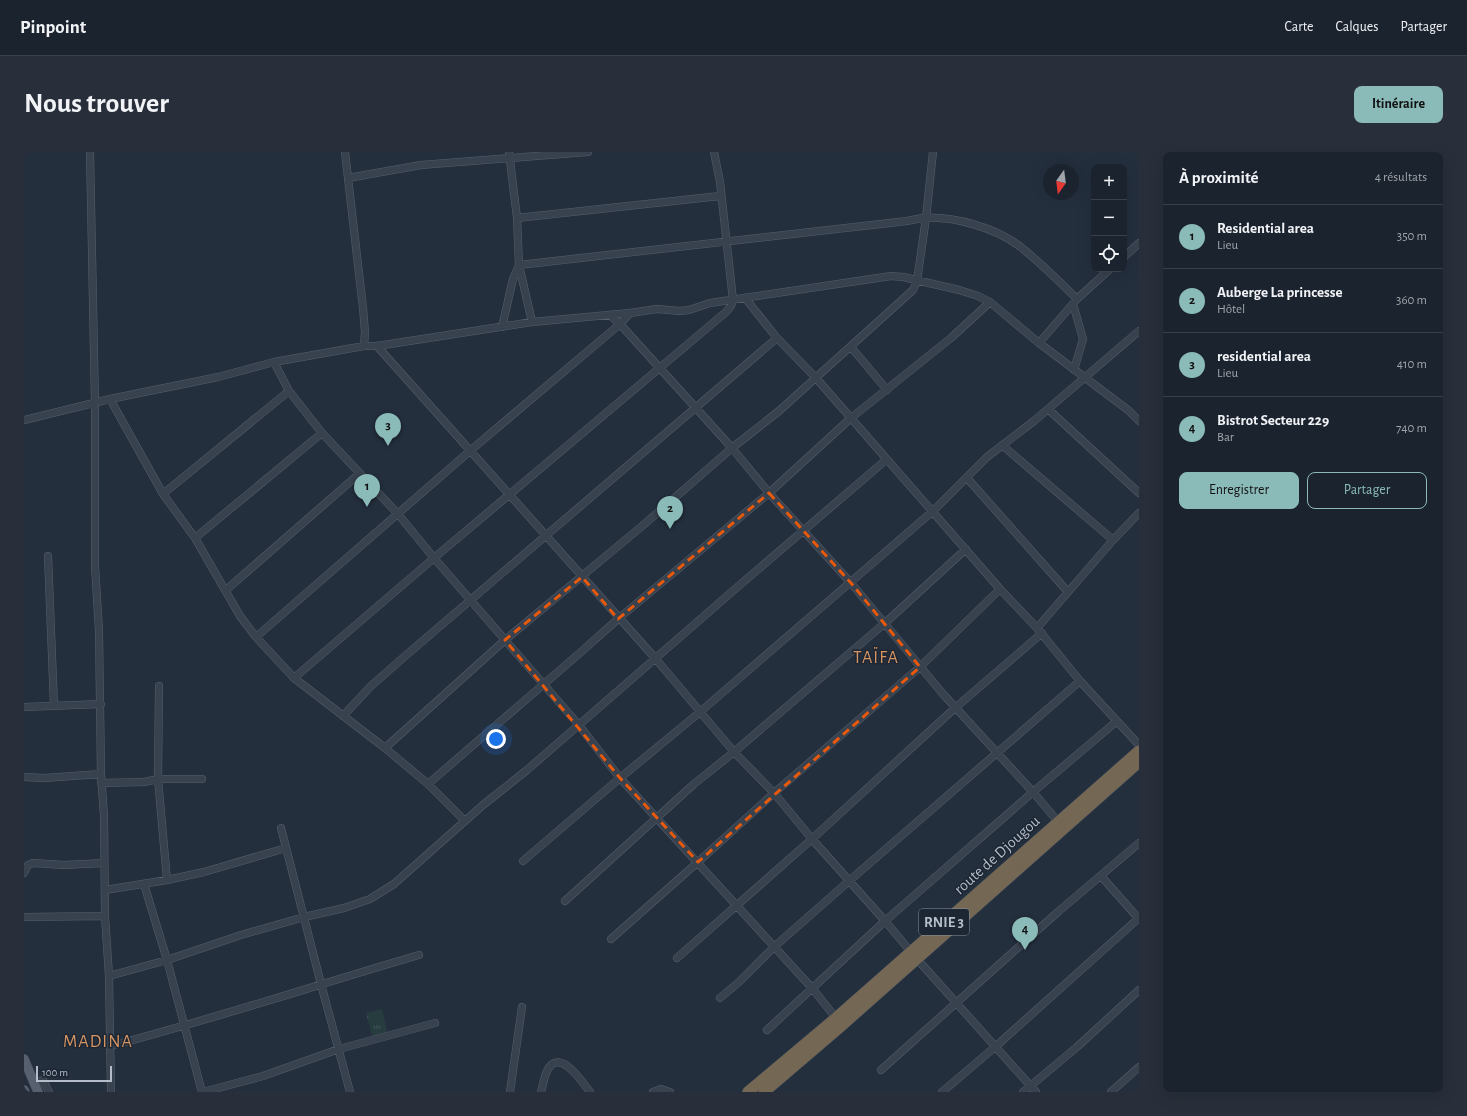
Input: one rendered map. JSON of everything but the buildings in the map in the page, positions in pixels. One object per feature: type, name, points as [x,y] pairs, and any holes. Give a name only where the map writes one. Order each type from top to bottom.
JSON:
[{"type":"highway","name":"route de Djougou","points":[[1061,825],[1139,751]]},
{"type":"highway","name":"route de Djougou","points":[[764,1092],[914,955],[983,889],[1139,762]]},
{"type":"highway","name":"route de Djougou","points":[[748,1092],[914,955]]},
{"type":"main road","points":[[24,1059],[38,1092]]},
{"type":"street","points":[[90,152],[95,404],[96,566],[101,704],[100,774],[104,816],[105,916],[109,976],[111,1092]]},
{"type":"street","points":[[345,152],[363,308],[365,332],[364,346]]},
{"type":"street","points":[[348,178],[421,165],[509,156],[588,152]]},
{"type":"street","points":[[294,678],[726,312],[731,306],[732,300],[720,196],[720,182],[714,152]]},
{"type":"street","points":[[385,748],[505,640],[582,577],[732,448],[779,411],[913,290],[917,281],[933,152]]},
{"type":"street","points":[[509,156],[517,218],[519,265],[532,322]]},
{"type":"street","points":[[517,218],[720,196]]},
{"type":"street","points":[[519,265],[926,218],[950,219],[974,224],[995,231],[1018,245],[1048,270],[1075,301],[1083,340],[1074,370]]},
{"type":"street","points":[[1127,254],[1139,243]]},
{"type":"street","points":[[502,327],[513,279],[519,265]]},
{"type":"street","points":[[1039,343],[1075,301],[1107,272]]},
{"type":"street","points":[[24,420],[95,404],[110,399],[218,377],[274,362],[364,346],[378,346],[532,322],[657,309],[680,311],[689,310],[710,303],[891,276],[903,277],[959,290],[978,296],[990,302],[1039,343],[1128,410],[1139,421]]},
{"type":"street","points":[[745,298],[777,338],[816,378],[836,403],[851,418],[1000,589],[1040,631],[1080,681],[1139,746]]},
{"type":"street","points":[[428,784],[618,619],[769,493],[851,418],[952,338],[990,302]]},
{"type":"street","points":[[256,637],[471,450],[620,324],[630,313]]},
{"type":"street","points":[[610,315],[660,368],[732,448],[769,493],[851,582],[955,708],[1033,792],[1061,825]]},
{"type":"street","points":[[523,861],[700,712],[933,511],[968,478],[987,457],[1048,409],[1139,331]]},
{"type":"street","points":[[343,716],[371,686],[777,338]]},
{"type":"street","points":[[378,346],[618,619],[655,658],[734,752],[774,793],[812,839],[1036,1092]]},
{"type":"street","points":[[850,347],[887,390]]},
{"type":"street","points":[[274,362],[289,392],[322,433],[398,514],[434,558],[578,724],[620,778],[812,988],[836,1018]]},
{"type":"street","points":[[163,494],[289,392]]},
{"type":"street","points":[[110,399],[163,494],[194,538],[240,616],[256,637],[294,678],[385,748],[428,784],[465,821]]},
{"type":"street","points":[[1048,409],[1139,493]]},
{"type":"street","points":[[194,538],[322,433]]},
{"type":"street","points":[[1002,445],[1113,540]]},
{"type":"street","points":[[109,976],[167,960],[241,935],[304,917],[344,908],[370,899],[394,884],[465,821],[887,459]]},
{"type":"street","points":[[226,590],[360,474]]},
{"type":"street","points":[[968,478],[1068,592]]},
{"type":"street","points":[[677,958],[812,839],[1040,631],[1068,592],[1113,540],[1139,513]]},
{"type":"street","points":[[565,901],[694,784],[734,752],[885,623],[966,549]]},
{"type":"street","points":[[48,556],[54,706]]},
{"type":"street","points":[[611,939],[774,793],[920,667],[1000,589]]},
{"type":"street","points":[[720,998],[739,982],[774,947],[1080,681]]},
{"type":"street","points":[[159,686],[158,779],[167,880]]},
{"type":"street","points":[[24,707],[101,704]]},
{"type":"street","points":[[766,1030],[885,921],[1117,721]]},
{"type":"street","points":[[24,778],[100,774]]},
{"type":"street","points":[[101,783],[144,782],[158,779],[202,779]]},
{"type":"street","points":[[281,828],[350,1092]]},
{"type":"street","points":[[881,1070],[1059,911],[1139,843]]},
{"type":"street","points":[[105,890],[167,880],[204,872],[286,848]]},
{"type":"street","points":[[24,873],[28,865],[33,863],[64,865],[104,863]]},
{"type":"street","points":[[942,1092],[1139,919],[1101,876]]},
{"type":"street","points":[[144,884],[167,960],[202,1092],[263,1076],[339,1049],[435,1023]]},
{"type":"street","points":[[24,917],[105,916]]},
{"type":"street","points":[[110,1046],[185,1027],[419,955]]},
{"type":"street","points":[[1023,1092],[1077,1047],[1139,990]]},
{"type":"street","points":[[510,1092],[522,1007]]},
{"type":"street","points":[[541,1092],[548,1069],[558,1062],[569,1066],[590,1092]]},
{"type":"street","points":[[1110,1092],[1139,1067]]},
{"type":"street","points":[[34,1083],[43,1080],[49,1092]]},
{"type":"street","points":[[653,1092],[661,1089],[670,1092]]},
{"type":"highlighted area","points":[[769,493],[851,583],[920,667],[698,862],[620,778],[505,640],[582,577],[618,619]]},
{"type":"green space","points":[[382,1009],[389,1039],[374,1043],[366,1013]]},
{"type":"place","name":"residential area","points":[[388,446]]},
{"type":"place","name":"Residential area","points":[[367,507]]},
{"type":"place","name":"Auberge La princesse","points":[[670,529]]},
{"type":"place","name":"Bistrot Secteur 229","points":[[1025,950]]},
{"type":"district","name":"TAÏFA","points":[[876,658]]},
{"type":"district","name":"MADINA","points":[[98,1042]]}]
